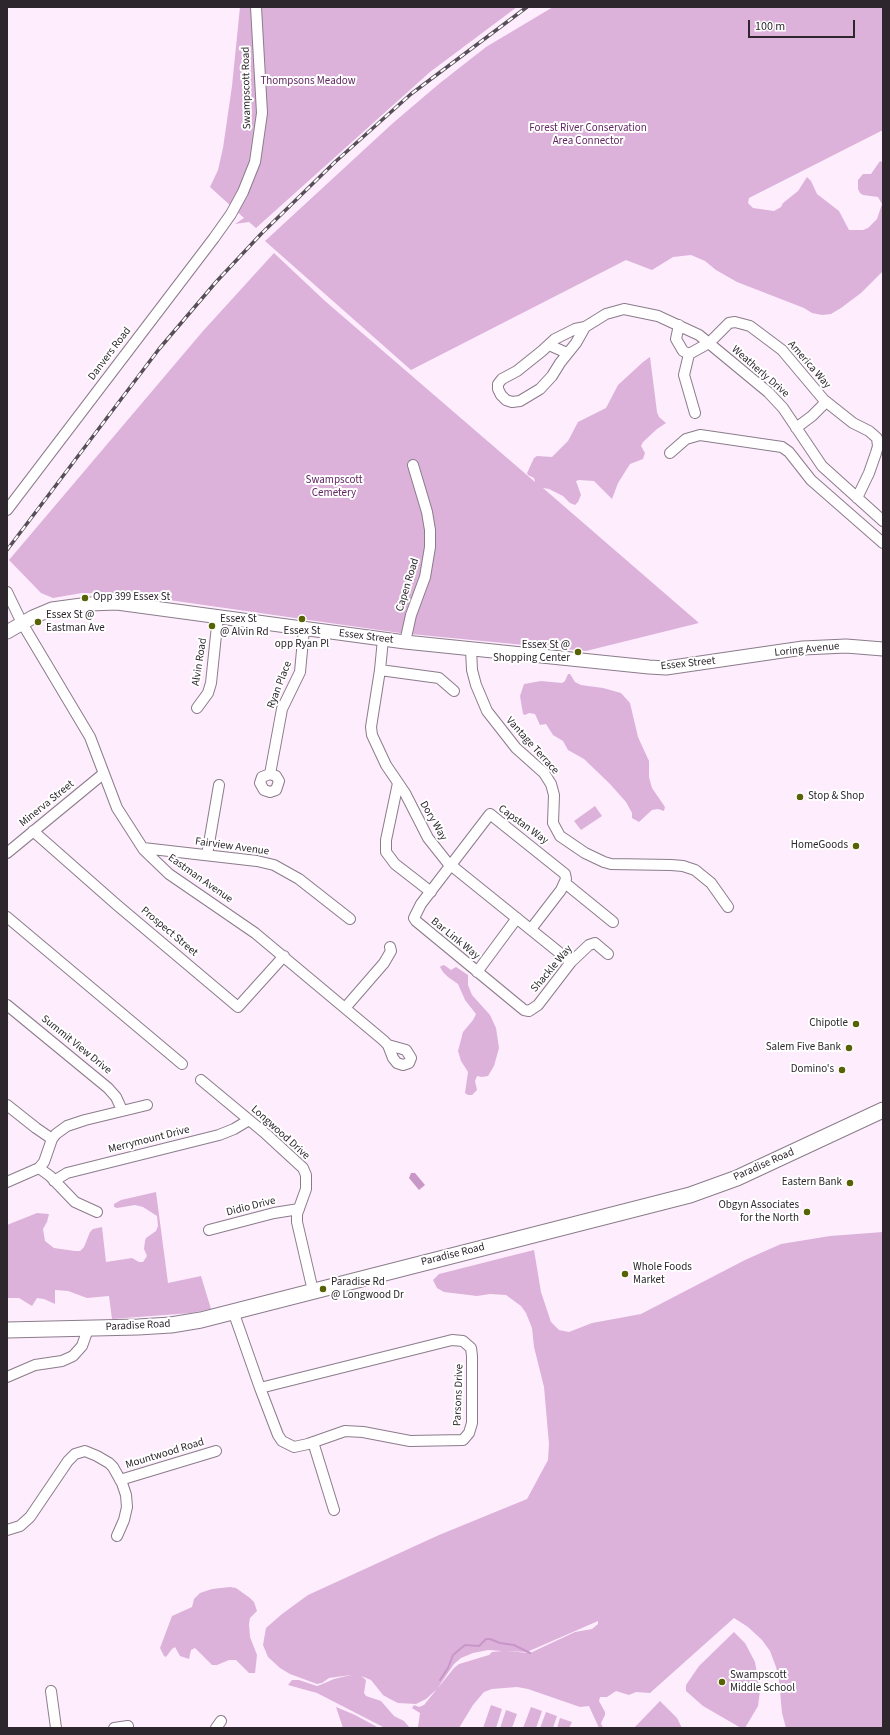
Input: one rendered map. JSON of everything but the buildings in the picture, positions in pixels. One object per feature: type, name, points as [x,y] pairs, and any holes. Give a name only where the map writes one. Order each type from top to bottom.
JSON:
[{"type":"highway","name":"Paradise Road","points":[[7,1330],[88,1329],[186,1323],[234,1311],[705,1190],[755,1170],[883,1110]]},
{"type":"main road","name":"Essex Street","points":[[7,632],[52,609],[69,606],[131,604],[406,642],[655,668],[732,660]]},
{"type":"main road","name":"Loring Avenue","points":[[732,660],[797,649],[820,647],[855,646],[883,649]]},
{"type":"street","name":"Swampscott Road","points":[[232,212],[248,182],[255,162],[262,114],[256,7]]},
{"type":"street","name":"Danvers Road","points":[[7,510],[232,212]]},
{"type":"street","name":"Weatherly Drive","points":[[585,327],[552,376],[540,389],[520,401],[512,402],[506,400],[498,389],[498,384],[502,379],[517,372],[555,339],[565,333],[585,327],[606,314],[624,309],[649,313],[699,335],[778,402],[818,462],[883,521]]},
{"type":"street","name":"America Way","points":[[709,343],[729,323],[735,322],[750,326],[786,354],[806,377],[818,395],[826,402],[853,423],[874,434],[878,442],[869,473],[857,498]]},
{"type":"street","points":[[679,325],[676,339],[684,351],[689,354]]},
{"type":"street","points":[[695,412],[684,375],[689,354],[709,343]]},
{"type":"street","points":[[549,345],[567,353]]},
{"type":"street","points":[[796,428],[812,416],[826,402]]},
{"type":"street","points":[[670,453],[686,439],[700,435],[782,447],[789,452],[805,474],[883,543]]},
{"type":"street","name":"Capen Road","points":[[406,642],[411,615],[427,572],[430,547],[430,530],[427,512],[413,465]]},
{"type":"street","points":[[7,592],[22,623]]},
{"type":"street","name":"Alvin Road","points":[[197,708],[208,693],[211,683],[218,616]]},
{"type":"street","name":"Eastman Avenue","points":[[22,623],[90,737],[117,808],[142,848],[169,874],[232,916],[284,956],[388,1045]]},
{"type":"street","name":"Ryan Place","points":[[270,774],[282,709],[302,665],[304,629]]},
{"type":"street","name":"Dory Way","points":[[382,639],[380,670],[371,727],[372,735],[374,743],[386,766],[398,783],[428,838],[436,850],[451,866],[571,962]]},
{"type":"street","name":"Vantage Terrace","points":[[471,649],[472,670],[476,686],[487,711],[516,748],[544,773],[551,784],[554,795],[553,823],[560,836],[585,853],[604,862],[683,866],[695,870],[711,882],[728,907]]},
{"type":"street","points":[[380,670],[438,678],[454,691]]},
{"type":"street","name":"Minerva Street","points":[[7,853],[103,774]]},
{"type":"street","points":[[398,783],[386,840],[386,852],[396,864],[431,892]]},
{"type":"street","points":[[207,855],[219,786]]},
{"type":"street","name":"Capstan Way","points":[[451,866],[490,814],[565,874],[565,883]]},
{"type":"street","name":"Prospect Street","points":[[33,831],[117,905],[238,1007],[284,956]]},
{"type":"street","name":"Fairview Avenue","points":[[142,848],[257,861],[281,868],[299,879],[350,919]]},
{"type":"street","name":"Bar Link Way","points":[[451,866],[418,909],[414,918],[524,1010],[534,1009]]},
{"type":"street","points":[[531,929],[565,883],[613,922]]},
{"type":"street","points":[[7,917],[182,1064]]},
{"type":"street","name":"Bar Link Way","points":[[477,972],[517,918]]},
{"type":"street","name":"Shackle Way","points":[[534,1009],[571,962],[592,944],[595,943],[608,954]]},
{"type":"street","points":[[345,1008],[384,963],[391,951],[390,947]]},
{"type":"street","name":"Summit View Drive","points":[[7,1005],[108,1088],[116,1097],[122,1110]]},
{"type":"street","name":"Longwood Drive","points":[[201,1080],[303,1168],[306,1175],[306,1189],[299,1209],[298,1228],[313,1291]]},
{"type":"street","points":[[7,1105],[52,1139]]},
{"type":"street","points":[[7,1182],[39,1168],[44,1162],[52,1139],[67,1126],[122,1110],[147,1105]]},
{"type":"street","name":"Merrymount Drive","points":[[54,1181],[67,1173],[220,1135],[249,1120]]},
{"type":"street","points":[[39,1168],[75,1202],[97,1212]]},
{"type":"street","name":"Didio Drive","points":[[209,1230],[274,1213],[299,1209]]},
{"type":"street","name":"Parsons Drive","points":[[234,1311],[260,1388],[278,1435],[282,1441],[294,1446],[301,1446],[336,1433],[349,1431],[410,1441],[463,1440],[467,1437],[472,1423],[471,1348],[463,1341],[452,1340],[260,1388]]},
{"type":"street","points":[[7,1377],[35,1365],[62,1361],[73,1356],[82,1346],[88,1329]]},
{"type":"street","points":[[313,1442],[334,1510]]},
{"type":"street","name":"Mountwood Road","points":[[7,1530],[20,1526],[30,1517],[68,1461],[80,1451],[92,1453],[103,1458],[113,1467],[120,1480],[126,1495],[127,1507],[124,1520],[117,1536]]},
{"type":"street","name":"Mountwood Road","points":[[120,1480],[216,1451]]},
{"type":"street","points":[[52,1691],[56,1728]]},
{"type":"street","points":[[114,1728],[128,1726],[128,1728]]},
{"type":"green space","name":"Thompsons Meadow","points":[[240,7],[517,7],[430,72],[256,228],[249,222],[235,224],[244,218],[210,187],[218,170],[223,148],[232,86]]},
{"type":"green space","name":"Forest River Conservation Area Connector","points":[[553,7],[883,7],[883,130],[749,198],[748,203],[753,208],[774,211],[781,207],[783,203],[798,191],[807,177],[811,181],[817,194],[839,211],[849,230],[863,230],[868,228],[877,219],[882,204],[878,197],[863,195],[860,193],[858,189],[858,180],[863,174],[871,174],[880,161],[882,162],[883,271],[861,293],[841,308],[831,314],[822,315],[812,313],[804,308],[737,282],[716,270],[705,261],[691,255],[673,257],[652,270],[626,260],[411,370],[265,241],[393,123],[440,83],[486,47]]},
{"type":"green space","name":"Swampscott Cemetery","points":[[274,253],[325,301],[535,482],[534,478],[527,473],[534,458],[537,456],[552,457],[568,441],[578,422],[606,408],[618,385],[650,357],[657,412],[659,417],[666,423],[643,442],[641,446],[645,453],[643,459],[630,464],[618,483],[612,499],[594,481],[576,481],[581,495],[575,505],[570,503],[563,496],[549,489],[543,488],[699,623],[586,651],[400,633],[127,594],[82,593],[53,598],[41,593],[9,560],[203,331]]},
{"type":"green space","points":[[568,674],[570,674],[575,682],[581,685],[603,688],[621,693],[630,703],[638,737],[649,761],[649,777],[652,788],[665,807],[664,811],[658,809],[652,810],[639,822],[632,818],[632,813],[626,802],[584,759],[568,750],[563,741],[553,735],[546,724],[540,725],[535,714],[523,714],[520,696],[524,684],[541,681],[562,683],[565,681]]},
{"type":"green space","points":[[595,806],[602,816],[581,830],[574,821]]},
{"type":"green space","points":[[444,965],[451,970],[456,967],[468,975],[468,985],[472,995],[490,1015],[496,1028],[499,1048],[494,1066],[488,1076],[477,1076],[475,1081],[477,1090],[472,1095],[465,1093],[468,1072],[461,1061],[458,1051],[463,1032],[476,1014],[465,1000],[458,984],[443,972],[440,967]]},
{"type":"green space","points":[[156,1192],[168,1283],[201,1276],[211,1309],[191,1313],[112,1319],[109,1296],[87,1298],[68,1291],[55,1290],[55,1304],[44,1299],[37,1298],[32,1306],[19,1298],[7,1298],[7,1225],[37,1213],[49,1214],[43,1229],[45,1241],[54,1248],[75,1251],[80,1251],[84,1247],[90,1232],[93,1229],[102,1227],[106,1262],[132,1258],[139,1262],[143,1262],[147,1256],[144,1249],[145,1241],[146,1238],[156,1231],[158,1226],[157,1216],[143,1207],[135,1205],[117,1208],[114,1207],[114,1204],[121,1200]]},
{"type":"green space","points":[[883,1232],[883,1728],[786,1728],[782,1713],[779,1680],[770,1651],[762,1640],[748,1627],[734,1618],[650,1693],[636,1692],[629,1695],[616,1691],[607,1697],[600,1697],[599,1701],[605,1712],[601,1723],[603,1728],[599,1728],[589,1706],[580,1707],[528,1689],[517,1687],[492,1689],[484,1692],[473,1705],[459,1728],[415,1728],[418,1727],[420,1713],[412,1708],[414,1705],[419,1707],[424,1705],[437,1689],[426,1699],[416,1704],[398,1703],[383,1695],[371,1680],[361,1676],[366,1680],[364,1693],[366,1696],[381,1701],[394,1716],[404,1721],[410,1728],[385,1728],[317,1693],[288,1685],[292,1680],[299,1680],[317,1686],[334,1679],[351,1675],[329,1678],[322,1683],[317,1684],[290,1674],[280,1668],[268,1657],[263,1645],[266,1628],[308,1595],[439,1535],[527,1499],[548,1460],[549,1444],[544,1387],[534,1347],[532,1328],[526,1313],[521,1306],[506,1295],[490,1294],[477,1296],[444,1292],[437,1288],[433,1280],[439,1274],[534,1250],[541,1292],[551,1322],[559,1330],[569,1332],[592,1323],[641,1314],[745,1260],[781,1244],[830,1236]],"holes":[[[598,1621],[598,1624],[592,1629],[575,1632],[530,1653],[505,1651],[527,1652]],[[488,1650],[502,1651],[492,1652],[489,1655],[459,1664],[437,1689],[454,1664],[461,1658],[473,1653]]]},
{"type":"green space","points":[[230,1587],[236,1588],[250,1598],[254,1602],[257,1611],[250,1618],[249,1624],[250,1637],[257,1655],[255,1673],[249,1673],[236,1660],[229,1660],[217,1665],[212,1665],[195,1648],[191,1650],[189,1659],[180,1656],[175,1647],[166,1657],[164,1656],[160,1648],[172,1616],[192,1607],[194,1599],[200,1593],[212,1589]]},
{"type":"green space","points":[[734,1632],[745,1643],[755,1662],[760,1691],[758,1706],[745,1728],[741,1728],[703,1706],[686,1691],[686,1685],[699,1666]]},
{"type":"green space","points":[[660,1701],[677,1718],[682,1728],[634,1728]]},
{"type":"green space","points":[[491,1705],[502,1709],[496,1728],[483,1728]]},
{"type":"green space","points":[[336,1707],[355,1715],[379,1728],[343,1728]]},
{"type":"green space","points":[[531,1707],[542,1711],[536,1728],[523,1728]]},
{"type":"green space","points":[[506,1710],[517,1714],[512,1728],[500,1728]]},
{"type":"green space","points":[[546,1712],[557,1716],[553,1728],[540,1728]]},
{"type":"green space","points":[[560,1718],[572,1722],[569,1728],[557,1728]]},
{"type":"shaded area","points":[[411,1173],[415,1173],[425,1185],[419,1190],[409,1178]]},
{"type":"waterway","points":[[440,1680],[448,1668],[453,1655],[465,1645],[479,1646],[486,1639],[490,1639],[500,1643],[514,1645],[530,1653]]},
{"type":"railway","points":[[7,550],[159,349],[216,282],[261,234],[335,162],[411,94],[527,7]]},
{"type":"place","name":"Opp 399 Essex St","points":[[85,598]]},
{"type":"place","name":"Essex St opp Ryan Pl","points":[[302,619]]},
{"type":"place","name":"Essex St @ Eastman Ave","points":[[38,622]]},
{"type":"place","name":"Essex St @ Alvin Rd","points":[[212,626]]},
{"type":"place","name":"Essex St @ Shopping Center","points":[[578,652]]},
{"type":"place","name":"Stop & Shop","points":[[800,797]]},
{"type":"place","name":"HomeGoods","points":[[856,846]]},
{"type":"place","name":"Chipotle","points":[[856,1024]]},
{"type":"place","name":"Salem Five Bank","points":[[849,1048]]},
{"type":"place","name":"Domino's","points":[[842,1070]]},
{"type":"place","name":"Eastern Bank","points":[[850,1183]]},
{"type":"place","name":"Obgyn Associates for the North","points":[[807,1212]]},
{"type":"place","name":"Whole Foods Market","points":[[625,1274]]},
{"type":"place","name":"Paradise Rd @ Longwood Dr","points":[[323,1289]]},
{"type":"place","name":"Swampscott Middle School","points":[[722,1682]]}]
